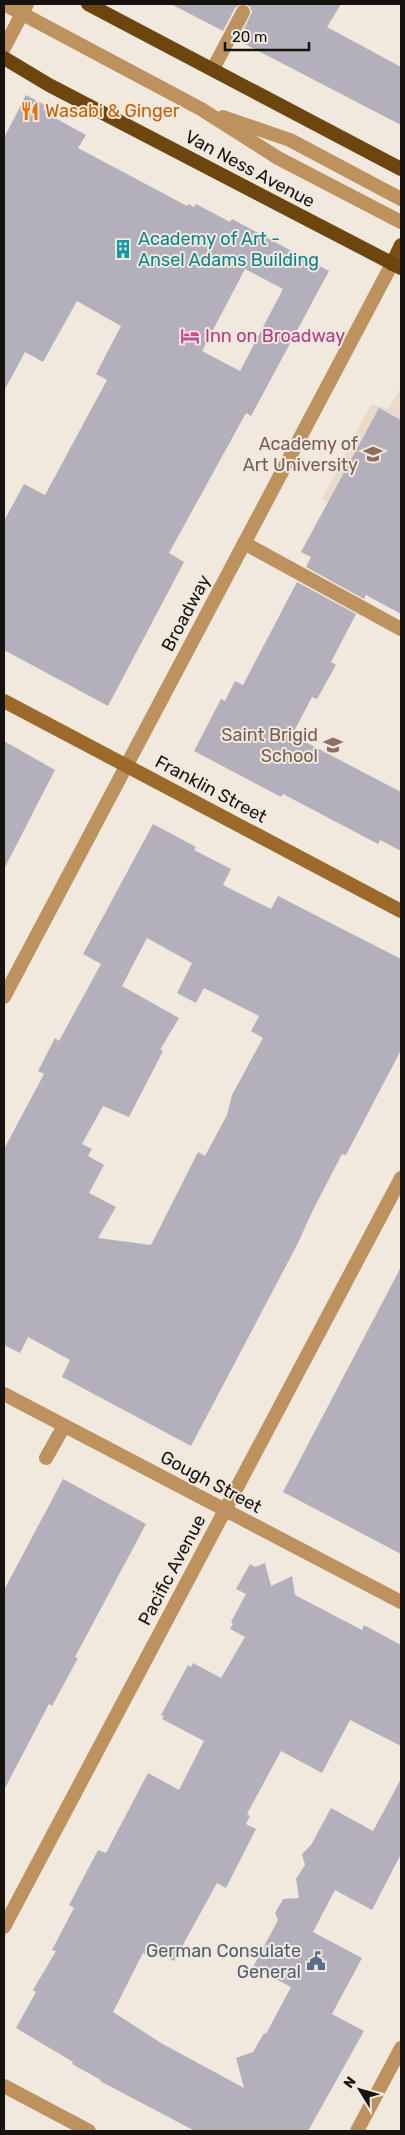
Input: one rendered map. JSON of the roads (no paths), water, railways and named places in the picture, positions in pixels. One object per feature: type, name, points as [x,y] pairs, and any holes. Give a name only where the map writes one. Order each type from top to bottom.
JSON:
[{"type":"highway","points":[[88,4],[401,169]]},
{"type":"highway","name":"Van Ness Avenue","points":[[4,58],[58,89],[396,266]]},
{"type":"main road","name":"Broadway","points":[[396,266],[401,245]]},
{"type":"main road","name":"Franklin Street","points":[[4,701],[401,911]]},
{"type":"street","points":[[4,4],[24,8],[201,109],[278,158],[401,222]]},
{"type":"street","points":[[4,48],[24,8]]},
{"type":"street","points":[[213,69],[243,12]]},
{"type":"street","points":[[201,109],[290,140],[401,199]]},
{"type":"street","name":"Broadway","points":[[4,997],[244,544],[396,266]]},
{"type":"street","points":[[244,544],[401,629]]},
{"type":"street","name":"Pacific Avenue","points":[[4,1927],[401,1178]]},
{"type":"street","name":"Gough Street","points":[[4,1394],[224,1511],[401,1602]]},
{"type":"street","points":[[46,1458],[64,1426]]},
{"type":"street","points":[[357,2131],[401,2048]]},
{"type":"street","points":[[4,2086],[89,2131]]},
{"type":"place","name":"Wasabi & Ginger","points":[[30,111]]},
{"type":"place","name":"Academy of Art - Ansel Adams Building","points":[[123,249]]},
{"type":"place","name":"Inn on Broadway","points":[[190,336]]},
{"type":"place","name":"Academy of Art University","points":[[373,454]]},
{"type":"place","name":"Saint Brigid School","points":[[333,745]]},
{"type":"place","name":"German Consulate General","points":[[316,1961]]}]
